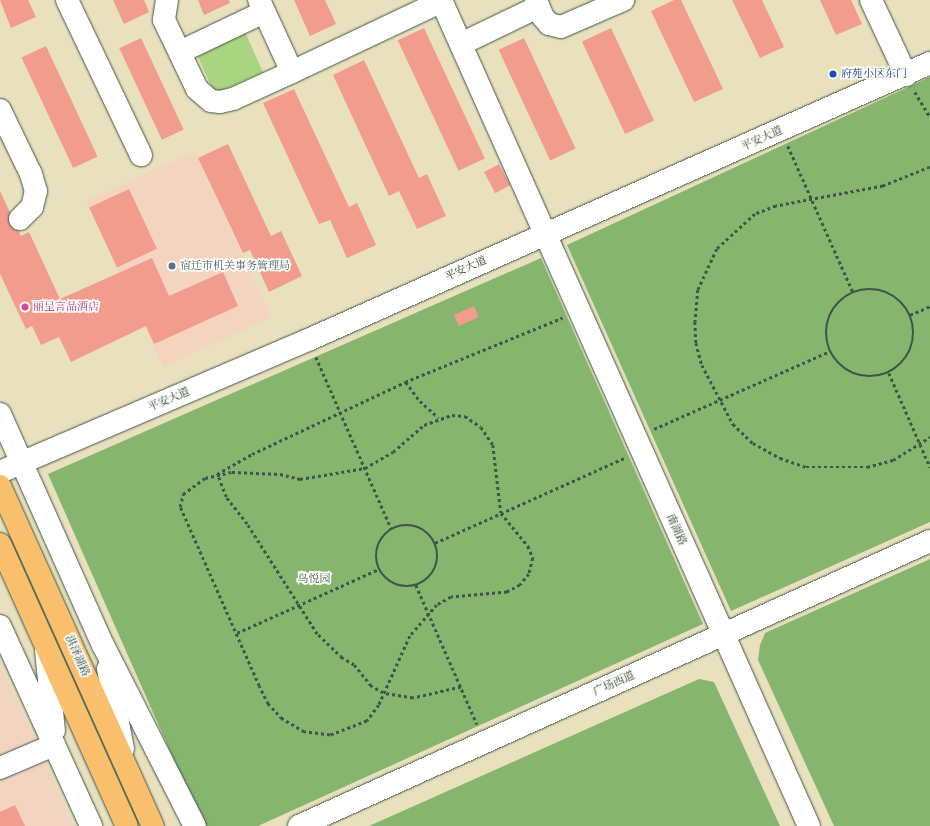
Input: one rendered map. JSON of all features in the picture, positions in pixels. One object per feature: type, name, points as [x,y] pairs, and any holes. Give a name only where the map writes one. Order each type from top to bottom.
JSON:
[{"type":"main road","name":"洪泽湖路","points":[[0,486],[153,826]]},
{"type":"main road","points":[[0,544],[127,826]]},
{"type":"street","points":[[67,0],[141,155]]},
{"type":"street","points":[[168,0],[164,20],[197,89],[211,101],[220,102],[233,99],[292,72],[441,0]]},
{"type":"street","name":"南湖路","points":[[441,0],[722,635],[809,826]]},
{"type":"street","points":[[461,44],[537,3],[549,24],[561,28],[623,0]]},
{"type":"street","points":[[871,0],[906,75]]},
{"type":"street","points":[[180,52],[262,6],[292,72]]},
{"type":"street","name":"平安大道","points":[[0,472],[308,340],[545,234],[782,131],[930,64]]},
{"type":"street","points":[[0,110],[31,174],[36,191],[32,207],[20,218]]},
{"type":"street","points":[[0,414],[103,645],[195,826]]},
{"type":"street","name":"广场西道","points":[[299,826],[930,541]]},
{"type":"street","points":[[0,626],[91,826]]},
{"type":"street","points":[[103,645],[126,767]]},
{"type":"street","points":[[46,647],[55,747]]},
{"type":"street","points":[[0,768],[55,747]]},
{"type":"path","points":[[906,75],[930,117]]},
{"type":"path","points":[[782,131],[853,292]]},
{"type":"path","points":[[930,167],[883,186],[776,206],[755,214],[717,249],[704,274],[698,290],[696,343],[718,400],[733,424],[753,443],[780,458],[806,467],[867,467],[893,460],[920,445],[930,437]]},
{"type":"path","points":[[875,288],[889,292],[901,301],[910,315],[914,327],[914,341],[908,355],[899,366],[888,373],[873,377],[858,376],[845,370],[830,351],[825,332],[828,317],[835,304],[853,292],[875,288]]},
{"type":"path","points":[[910,315],[930,306]]},
{"type":"path","points":[[217,474],[232,472],[280,474],[300,479],[365,468],[393,452],[424,425],[439,418],[452,415],[465,416],[481,426],[493,445],[501,513],[528,546],[532,558],[529,574],[520,585],[506,592],[451,598],[428,612],[410,636],[383,693],[366,721],[330,735],[304,732],[282,719],[268,704],[180,507],[183,494],[194,485],[340,412],[405,382],[579,310]]},
{"type":"path","points":[[308,340],[391,528]]},
{"type":"path","points":[[435,543],[501,513],[638,444],[718,400],[830,351]]},
{"type":"path","points":[[888,373],[930,467]]},
{"type":"path","points":[[405,382],[420,401],[439,418]]},
{"type":"path","points":[[217,474],[226,497],[247,524],[317,634],[342,658],[354,665],[372,686],[383,693],[413,698],[461,687]]},
{"type":"path","points":[[412,524],[422,528],[435,543],[438,554],[435,568],[426,580],[416,585],[399,586],[390,582],[379,569],[375,555],[377,544],[391,528],[412,524]]},
{"type":"path","points":[[237,633],[379,569]]},
{"type":"path","points":[[416,585],[486,742]]},
{"type":"shaded area","name":"宿迁市机关事务管理局","points":[[194,151],[271,317],[163,367],[86,201]]},
{"type":"shaded area","points":[[0,664],[53,778],[74,826],[0,826]]},
{"type":"green space","points":[[245,32],[263,72],[214,94],[197,54]]},
{"type":"green space","points":[[930,77],[930,522],[731,611],[567,245]]},
{"type":"green space","name":"鸟悦园","points":[[541,258],[703,624],[258,826],[203,826],[48,474]]},
{"type":"green space","points":[[930,559],[930,826],[834,826],[758,660],[760,645],[765,633]]},
{"type":"green space","points":[[699,679],[714,682],[780,826],[369,826]]},
{"type":"building","points":[[0,0],[28,0],[36,17],[11,28]]},
{"type":"building","points":[[113,0],[144,0],[149,12],[124,24]]},
{"type":"building","points":[[198,0],[229,0],[230,3],[204,15]]},
{"type":"building","points":[[294,0],[325,0],[336,24],[310,36]]},
{"type":"building","points":[[674,0],[681,0],[723,89],[694,102],[651,11]]},
{"type":"building","points":[[732,0],[762,0],[784,47],[760,58]]},
{"type":"building","points":[[820,0],[851,0],[862,24],[836,35]]},
{"type":"building","points":[[424,28],[485,159],[459,171],[398,40]]},
{"type":"building","points":[[611,28],[654,120],[625,134],[582,42]]},
{"type":"building","points":[[141,38],[184,130],[162,140],[119,48]]},
{"type":"building","points":[[524,38],[576,149],[550,160],[499,50]]},
{"type":"building","points":[[46,46],[98,157],[73,168],[22,57]]},
{"type":"building","points":[[364,60],[419,178],[427,174],[446,216],[417,229],[399,191],[389,196],[333,75]]},
{"type":"building","points":[[294,89],[349,207],[357,203],[376,245],[347,258],[330,220],[319,224],[263,103]]},
{"type":"building","points":[[228,144],[271,236],[281,231],[302,276],[269,292],[250,250],[243,253],[198,158]]},
{"type":"building","points":[[499,164],[510,185],[495,193],[484,172]]},
{"type":"building","points":[[129,189],[157,249],[117,267],[89,208]]},
{"type":"building","points":[[0,191],[21,236],[29,232],[60,299],[152,258],[169,296],[223,272],[238,306],[154,344],[146,326],[71,362],[59,337],[41,345],[32,326],[26,329],[0,274]]},
{"type":"building","points":[[474,306],[479,317],[459,326],[454,315]]},
{"type":"building","points":[[15,805],[25,826],[0,826],[0,812]]},
{"type":"place","name":"府苑小区东门","points":[[833,74]]},
{"type":"place","name":"宿迁市机关事务管理局","points":[[172,266]]},
{"type":"place","name":"丽呈言品酒店","points":[[25,307]]}]
